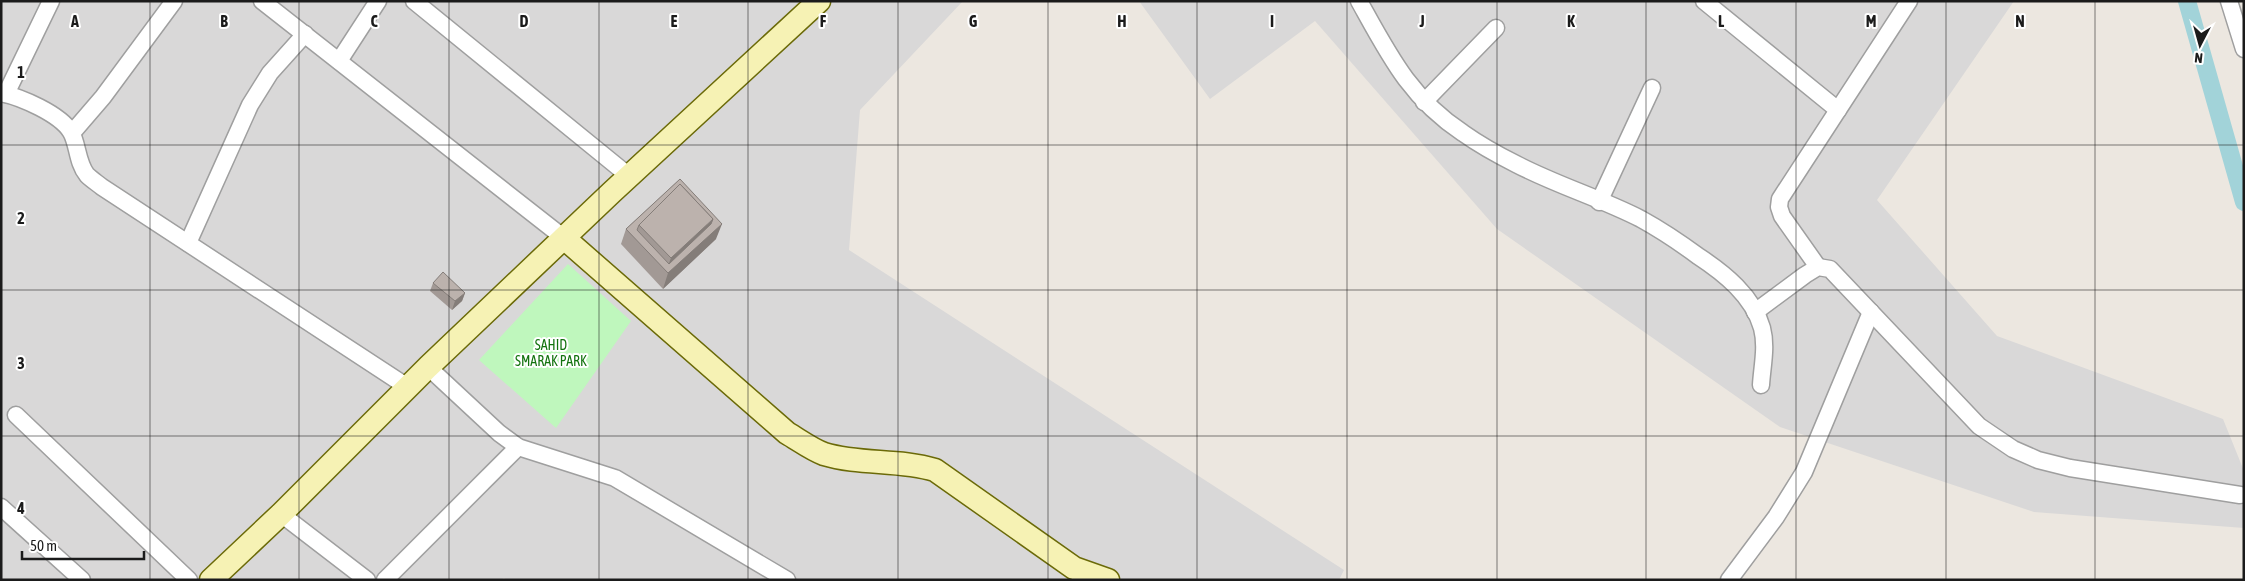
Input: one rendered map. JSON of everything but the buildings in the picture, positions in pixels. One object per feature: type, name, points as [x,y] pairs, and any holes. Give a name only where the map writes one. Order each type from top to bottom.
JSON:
[{"type":"street","points":[[51,1],[4,93],[62,120],[72,133],[86,174],[409,388]]},
{"type":"street","points":[[72,133],[103,97],[174,1]]},
{"type":"street","points":[[262,1],[564,238],[794,438],[808,447],[831,456],[915,464],[935,470],[1070,574],[1108,580]]},
{"type":"street","points":[[339,61],[378,1]]},
{"type":"street","points":[[414,1],[629,176]]},
{"type":"street","points":[[211,580],[281,514],[428,367],[629,176],[819,1]]},
{"type":"street","points":[[1359,1],[1394,65],[1424,102],[1462,133],[1516,165],[1639,218],[1670,235],[1720,270],[1743,294],[1755,312],[1762,328],[1764,344],[1761,385]]},
{"type":"street","points":[[1704,1],[1838,110]]},
{"type":"street","points":[[1818,268],[1782,216],[1779,207],[1780,199],[1909,1]]},
{"type":"street","points":[[2229,1],[2244,49]]},
{"type":"street","points":[[1424,102],[1496,28]]},
{"type":"street","points":[[188,243],[250,105],[270,73],[305,34]]},
{"type":"street","points":[[1599,202],[1652,88]]},
{"type":"street","points":[[1755,312],[1805,274],[1818,268],[1830,269],[1979,426],[2013,449],[2038,460],[2070,468],[2240,495]]},
{"type":"street","points":[[1729,580],[1776,517],[1804,472],[1871,312]]},
{"type":"street","points":[[428,367],[499,433],[518,447],[616,478],[787,580]]},
{"type":"street","points":[[16,415],[188,580]]},
{"type":"street","points":[[386,580],[518,447]]},
{"type":"street","points":[[1,507],[82,580]]},
{"type":"street","points":[[281,514],[367,580]]},
{"type":"shaded area","points":[[1,1],[963,1],[860,110],[849,250],[1344,570],[1339,580],[506,580],[504,578],[501,580],[1,580]]},
{"type":"shaded area","points":[[1139,1],[2014,1],[1877,200],[1997,336],[2223,419],[2244,471],[2244,528],[2034,512],[1780,427],[1497,229],[1315,21],[1210,99]]},
{"type":"green space","name":"SAHID SMARAK PARK","points":[[568,264],[631,321],[556,428],[479,360]]},
{"type":"waterway","points":[[2187,1],[2244,202]]}]
